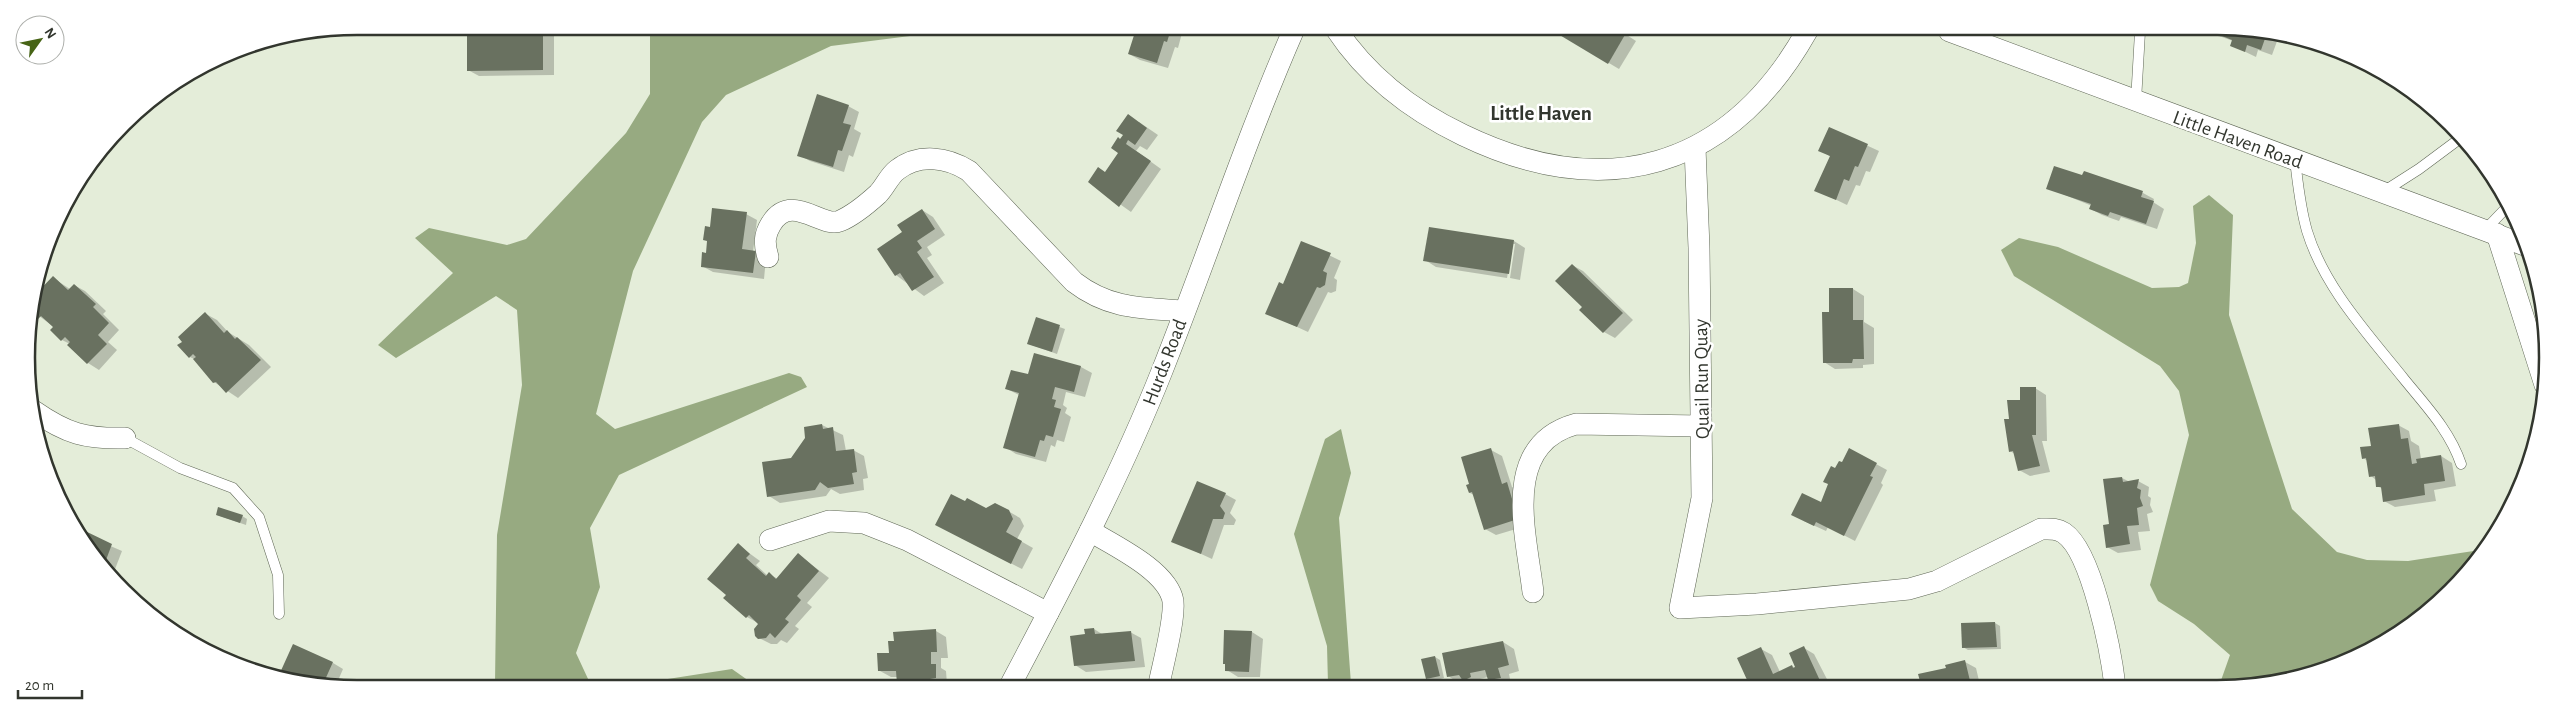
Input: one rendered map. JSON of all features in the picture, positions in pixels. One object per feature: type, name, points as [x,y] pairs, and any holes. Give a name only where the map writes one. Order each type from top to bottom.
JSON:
[{"type":"street","name":"Hurds Road","points":[[1013,680],[1128,453],[1248,146],[1264,98],[1291,35]]},
{"type":"street","points":[[1340,35],[1368,69],[1404,101],[1438,123],[1481,144],[1524,159],[1557,167],[1591,170],[1645,165],[1695,148],[1717,135],[1741,115],[1774,79],[1804,35]]},
{"type":"street","name":"Little Haven Road","points":[[1957,35],[2517,242]]},
{"type":"street","name":"Quail Run Quay","points":[[1695,148],[1699,248],[1702,498],[1680,608],[1757,604],[1909,589],[1937,581],[2042,530],[2054,528],[2065,534],[2077,552],[2092,584],[2100,609],[2114,680]]},
{"type":"street","points":[[768,257],[764,244],[766,232],[772,221],[783,213],[795,210],[814,214],[830,222],[839,222],[857,211],[878,194],[897,170],[915,161],[942,159],[958,164],[969,171],[1074,282],[1088,292],[1107,302],[1133,307],[1184,311]]},
{"type":"street","points":[[2491,232],[2539,367]]},
{"type":"street","points":[[40,415],[72,434],[96,439],[125,438]]},
{"type":"street","points":[[1533,592],[1523,495],[1527,471],[1536,449],[1545,438],[1559,428],[1576,424],[1701,426]]},
{"type":"street","points":[[770,540],[829,521],[864,523],[907,540],[1048,613]]},
{"type":"street","points":[[1090,531],[1159,575],[1168,586],[1173,608],[1160,680]]},
{"type":"lane","points":[[2136,101],[2140,35]]},
{"type":"lane","points":[[2382,192],[2419,169],[2456,142]]},
{"type":"lane","points":[[2295,160],[2299,200],[2308,232],[2324,269],[2370,337],[2444,428],[2461,464]]},
{"type":"lane","points":[[2491,232],[2504,212]]},
{"type":"lane","points":[[125,438],[180,468],[233,488],[259,517],[278,575],[279,614]]},
{"type":"shaded area","points":[[650,35],[914,35],[831,46],[726,95],[702,122],[633,271],[596,414],[615,429],[789,373],[801,377],[807,387],[619,475],[590,528],[600,587],[576,653],[589,680],[495,680],[497,535],[522,385],[517,310],[496,296],[396,358],[378,345],[453,273],[415,238],[429,228],[507,245],[526,239],[626,133],[650,94]]},
{"type":"shaded area","points":[[2209,195],[2233,215],[2229,315],[2292,509],[2337,552],[2367,560],[2408,561],[2474,551],[2445,586],[2396,626],[2359,647],[2340,655],[2320,663],[2279,674],[2221,680],[2230,655],[2194,624],[2158,601],[2150,585],[2189,435],[2179,391],[2160,366],[2014,276],[2001,250],[2019,238],[2058,247],[2152,288],[2179,287],[2188,283],[2196,243],[2193,206]]},
{"type":"shaded area","points":[[1341,429],[1351,473],[1339,518],[1351,680],[1328,680],[1327,646],[1294,534],[1325,439]]},
{"type":"shaded area","points":[[732,669],[748,680],[661,680]]},
{"type":"building","points":[[467,35],[543,35],[543,70],[467,71]]},
{"type":"building","points":[[1134,35],[1169,35],[1167,42],[1164,41],[1157,63],[1128,54]]},
{"type":"building","points":[[1560,35],[1625,35],[1608,64]]},
{"type":"building","points":[[2220,35],[2265,39],[2261,50],[2247,45],[2245,52],[2230,46],[2232,40]]},
{"type":"building","points":[[817,94],[849,105],[843,123],[851,125],[842,151],[838,150],[833,167],[797,156]]},
{"type":"building","points":[[1128,114],[1147,128],[1135,145],[1128,140],[1126,144],[1151,161],[1119,207],[1088,182],[1098,167],[1105,172],[1118,153],[1111,148],[1118,137],[1120,139],[1123,135],[1116,131]]},
{"type":"building","points":[[1829,127],[1868,144],[1858,167],[1855,166],[1849,181],[1844,179],[1836,200],[1814,191],[1830,156],[1818,151]]},
{"type":"building","points":[[2054,166],[2082,175],[2084,171],[2143,191],[2141,197],[2154,201],[2146,224],[2110,212],[2108,216],[2089,209],[2091,204],[2046,189]]},
{"type":"building","points":[[712,208],[747,212],[742,249],[756,251],[753,273],[701,267],[702,252],[706,253],[707,241],[703,240],[705,226],[710,227]]},
{"type":"building","points":[[922,209],[935,229],[917,241],[922,248],[917,252],[934,277],[912,291],[900,273],[895,276],[877,249],[902,232],[897,225]]},
{"type":"building","points":[[1429,227],[1514,240],[1509,274],[1423,261]]},
{"type":"building","points":[[1301,241],[1331,253],[1323,271],[1327,273],[1325,285],[1320,288],[1317,287],[1297,327],[1265,314],[1279,282],[1283,284]]},
{"type":"building","points":[[1572,264],[1623,313],[1603,333],[1579,310],[1582,307],[1555,281]]},
{"type":"building","points":[[53,276],[68,290],[74,284],[96,304],[93,307],[109,323],[98,335],[107,344],[87,364],[67,345],[70,342],[65,337],[61,341],[50,330],[53,327],[41,316],[38,319],[43,286]]},
{"type":"building","points":[[1829,288],[1853,288],[1853,320],[1863,320],[1864,359],[1853,359],[1852,363],[1823,363],[1822,312],[1829,312]]},
{"type":"building","points":[[205,312],[224,333],[227,330],[235,339],[237,337],[261,360],[226,393],[216,382],[213,383],[193,359],[196,357],[193,354],[189,358],[177,345],[182,342],[178,337]]},
{"type":"building","points":[[1036,317],[1060,325],[1052,352],[1027,344]]},
{"type":"building","points":[[1034,353],[1081,366],[1074,392],[1055,387],[1052,399],[1056,400],[1054,407],[1061,409],[1053,437],[1046,435],[1044,441],[1040,440],[1035,457],[1003,448],[1019,393],[1005,389],[1011,370],[1028,374]]},
{"type":"building","points":[[2020,387],[2036,387],[2036,435],[2032,435],[2040,466],[2018,471],[2013,451],[2009,452],[2004,419],[2009,419],[2007,400],[2020,400]]},
{"type":"building","points":[[822,424],[823,429],[833,427],[836,451],[854,449],[857,472],[852,473],[854,484],[828,488],[820,482],[815,490],[767,497],[762,462],[791,458],[805,438],[804,427]]},
{"type":"building","points":[[2399,424],[2401,439],[2408,438],[2412,464],[2417,463],[2416,459],[2441,455],[2445,481],[2424,484],[2425,495],[2383,502],[2381,487],[2376,487],[2375,476],[2369,477],[2366,458],[2362,459],[2360,447],[2371,446],[2368,428]]},
{"type":"building","points":[[1491,448],[1502,484],[1507,482],[1518,519],[1484,530],[1472,492],[1469,493],[1466,485],[1469,484],[1461,457]]},
{"type":"building","points":[[1849,448],[1877,463],[1870,476],[1873,477],[1844,536],[1816,522],[1814,526],[1791,515],[1802,493],[1821,502],[1828,484],[1823,482],[1831,466],[1835,468],[1839,461],[1842,462]]},
{"type":"building","points":[[2122,477],[2123,482],[2139,479],[2137,488],[2141,490],[2140,498],[2143,506],[2137,508],[2139,525],[2127,526],[2130,544],[2106,548],[2103,525],[2109,524],[2103,479]]},
{"type":"building","points":[[1197,481],[1226,493],[1220,506],[1225,513],[1223,519],[1213,519],[1201,554],[1171,542]]},
{"type":"building","points":[[951,494],[965,501],[967,498],[986,508],[995,503],[1009,510],[1013,519],[1006,532],[1022,541],[1011,564],[935,525]]},
{"type":"building","points":[[218,507],[243,515],[240,523],[216,515]]},
{"type":"building","points":[[85,531],[112,544],[106,559]]},
{"type":"building","points":[[738,543],[750,554],[746,558],[766,576],[769,572],[776,579],[798,553],[819,571],[797,596],[801,600],[785,619],[789,622],[775,638],[770,633],[766,638],[758,639],[755,636],[754,629],[758,624],[749,615],[746,618],[723,598],[726,595],[707,579]]},
{"type":"building","points":[[1995,622],[1997,647],[1962,648],[1961,623]]},
{"type":"building","points":[[1094,628],[1095,634],[1131,631],[1135,661],[1074,666],[1070,636],[1085,634],[1084,629]]},
{"type":"building","points":[[936,629],[937,652],[931,652],[931,664],[936,664],[936,678],[930,680],[897,680],[896,671],[878,671],[877,653],[889,653],[888,641],[894,641],[893,632]]},
{"type":"building","points":[[1224,630],[1252,631],[1249,672],[1225,671],[1225,664],[1223,664]]},
{"type":"building","points":[[1503,641],[1509,665],[1498,668],[1501,678],[1488,680],[1485,670],[1470,673],[1471,677],[1462,680],[1459,675],[1447,677],[1442,653]]},
{"type":"building","points":[[293,644],[333,662],[326,678],[281,671]]},
{"type":"building","points":[[1804,646],[1820,680],[1747,680],[1737,658],[1761,647],[1773,674],[1792,665],[1793,668],[1795,667],[1789,653]]},
{"type":"building","points":[[1435,656],[1440,676],[1426,679],[1421,659]]},
{"type":"building","points":[[1965,660],[1970,680],[1920,680],[1918,674],[1946,668],[1945,665]]},
{"type":"district","name":"Little Haven","points":[[1541,113]]}]
